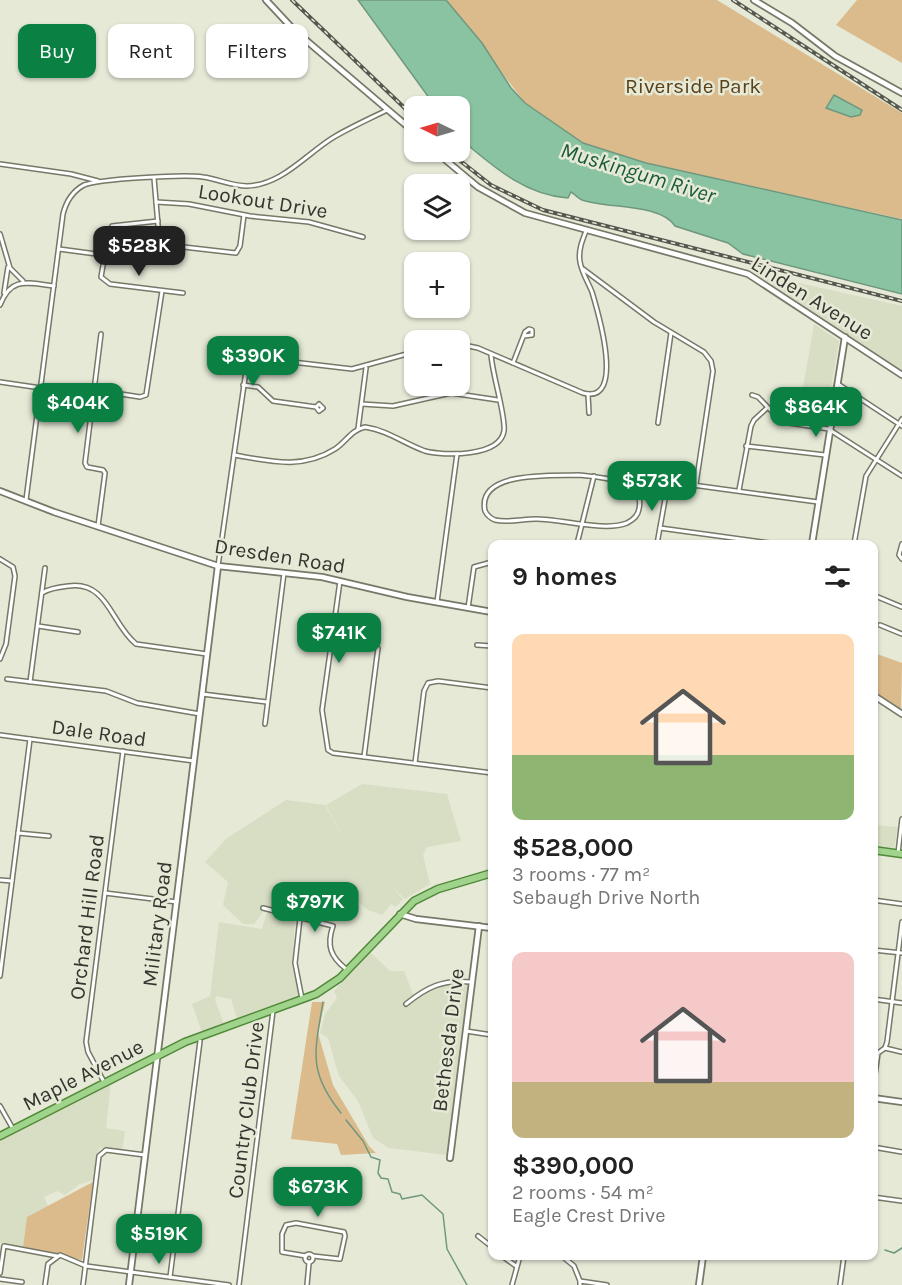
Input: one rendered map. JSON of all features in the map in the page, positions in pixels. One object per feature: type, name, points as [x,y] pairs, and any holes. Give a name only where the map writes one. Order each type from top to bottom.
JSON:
[{"type":"main road","points":[[878,851],[900,854]]},
{"type":"main road","name":"Maple Avenue","points":[[0,1136],[158,1054],[207,1033],[306,998],[330,986],[411,903],[438,889],[488,874]]},
{"type":"main road","name":"Maple Avenue","points":[[182,1045],[200,1041],[254,1018]]},
{"type":"street","points":[[266,0],[294,30],[404,123]]},
{"type":"street","points":[[754,0],[792,23],[835,56],[902,93]]},
{"type":"street","points":[[26,500],[64,211],[69,200],[84,186],[100,181],[191,176],[240,185],[261,184],[280,176],[331,139],[389,110]]},
{"type":"street","name":"Linden Avenue","points":[[448,162],[478,187],[511,207],[586,231],[751,276],[902,375]]},
{"type":"street","points":[[0,164],[71,174],[100,181]]},
{"type":"street","points":[[154,178],[159,237],[166,245],[233,254],[240,246],[244,215]]},
{"type":"street","name":"Lookout Drive","points":[[156,202],[185,203],[244,215],[324,225],[363,237]]},
{"type":"street","points":[[158,221],[112,226],[101,277],[106,283],[183,293]]},
{"type":"street","points":[[470,347],[588,394],[596,393],[604,387],[607,370],[594,299],[581,268],[580,250],[586,231]]},
{"type":"street","points":[[0,234],[14,275],[24,282],[54,286]]},
{"type":"street","points":[[59,249],[104,255]]},
{"type":"street","points":[[0,305],[4,295],[9,263]]},
{"type":"street","points":[[581,268],[671,333],[704,352],[712,364],[696,484]]},
{"type":"street","points":[[4,295],[10,288],[24,282]]},
{"type":"street","points":[[95,390],[134,396],[146,395],[162,291]]},
{"type":"street","points":[[658,423],[671,333]]},
{"type":"street","points":[[98,526],[105,473],[103,470],[87,467],[85,463],[101,334]]},
{"type":"street","points":[[513,363],[524,336]]},
{"type":"street","points":[[813,540],[836,382],[845,337]]},
{"type":"street","points":[[358,429],[375,429],[432,452],[458,454],[486,449],[501,439],[504,426],[491,354]]},
{"type":"street","points":[[218,566],[246,366],[258,359],[341,369],[366,367],[404,355]]},
{"type":"street","points":[[234,455],[282,463],[304,463],[333,451],[358,429],[366,367]]},
{"type":"street","points":[[0,382],[40,388]]},
{"type":"street","points":[[836,382],[900,425]]},
{"type":"street","points":[[243,385],[258,387],[273,401],[316,407]]},
{"type":"street","points":[[362,404],[393,406],[451,393],[498,400]]},
{"type":"street","points":[[588,394],[589,413]]},
{"type":"street","points":[[752,395],[782,422],[829,430],[902,476]]},
{"type":"street","points":[[739,490],[746,446],[753,422],[767,408]]},
{"type":"street","points":[[855,540],[862,485],[876,458],[902,419]]},
{"type":"street","points":[[746,446],[825,455]]},
{"type":"street","points":[[437,602],[458,454]]},
{"type":"street","points":[[551,476],[594,476],[626,484],[638,498],[639,511],[632,520],[622,524],[540,519],[496,520],[487,515],[483,502],[489,490],[508,481],[551,476]]},
{"type":"street","points":[[578,540],[580,523],[594,476]]},
{"type":"street","points":[[658,540],[670,487],[678,483],[818,502]]},
{"type":"street","name":"Dresden Road","points":[[0,490],[218,566],[340,581],[488,611]]},
{"type":"street","points":[[659,528],[748,540]]},
{"type":"street","points":[[902,544],[899,555],[902,559]]},
{"type":"street","points":[[0,559],[13,567],[15,576],[5,648],[0,659]]},
{"type":"street","points":[[468,608],[474,567],[488,563]]},
{"type":"street","name":"Military Road","points":[[129,1285],[218,566]]},
{"type":"street","points":[[30,682],[45,567]]},
{"type":"street","points":[[265,724],[284,573]]},
{"type":"street","points":[[340,581],[322,710],[328,750],[364,757],[488,773]]},
{"type":"street","points":[[42,593],[67,586],[88,587],[104,599],[126,634],[136,644],[207,654]]},
{"type":"street","points":[[878,597],[902,607]]},
{"type":"street","points":[[880,625],[902,634]]},
{"type":"street","points":[[38,626],[78,633]]},
{"type":"street","points":[[332,635],[369,643],[378,648],[364,757]]},
{"type":"street","points":[[477,645],[488,646]]},
{"type":"street","points":[[7,679],[106,692],[137,703],[200,714]]},
{"type":"street","points":[[415,764],[424,691],[428,683],[438,681],[488,687]]},
{"type":"street","points":[[202,694],[267,702]]},
{"type":"street","points":[[878,698],[902,714]]},
{"type":"street","name":"Dale Road","points":[[0,735],[194,761]]},
{"type":"street","points":[[0,976],[30,739]]},
{"type":"street","name":"Orchard Hill Road","points":[[104,1082],[86,1047],[123,751]]},
{"type":"street","points":[[900,854],[902,819]]},
{"type":"street","points":[[18,833],[49,836]]},
{"type":"street","points":[[0,880],[12,881]]},
{"type":"street","points":[[105,893],[177,902]]},
{"type":"street","points":[[878,901],[902,904]]},
{"type":"street","points":[[411,903],[413,918]]},
{"type":"street","points":[[263,908],[333,926],[329,940],[331,951],[334,958],[347,970]]},
{"type":"street","points":[[399,914],[413,918],[488,927]]},
{"type":"street","points":[[300,918],[295,963],[302,992],[306,998]]},
{"type":"street","points":[[878,1053],[885,1048],[900,953],[902,922]]},
{"type":"street","name":"Bethesda Drive","points":[[450,1158],[478,926]]},
{"type":"street","points":[[878,951],[900,953]]},
{"type":"street","points":[[406,1004],[425,989],[445,981],[471,982]]},
{"type":"street","points":[[302,992],[306,998]]},
{"type":"street","points":[[878,1000],[902,1003]]},
{"type":"street","name":"Country Club Drive","points":[[239,1285],[273,1011]]},
{"type":"street","points":[[466,1031],[488,1034]]},
{"type":"street","points":[[170,1277],[200,1041]]},
{"type":"street","points":[[885,1048],[902,1052]]},
{"type":"street","points":[[878,1099],[902,1102]]},
{"type":"street","points":[[0,1106],[13,1129]]},
{"type":"street","points":[[878,1149],[902,1152]]},
{"type":"street","points":[[83,1285],[99,1156],[106,1150],[145,1155]]},
{"type":"street","points":[[878,1198],[902,1201]]},
{"type":"street","points":[[294,1223],[317,1229],[336,1229],[345,1233],[340,1259],[313,1256],[282,1252],[282,1234],[286,1225],[294,1223]]},
{"type":"street","points":[[478,1236],[488,1244]]},
{"type":"street","points":[[0,1273],[4,1246],[69,1257],[86,1266],[229,1285]]},
{"type":"street","points":[[45,1285],[48,1264],[57,1256]]},
{"type":"street","points":[[306,1256],[309,1262],[307,1285]]},
{"type":"street","points":[[309,1262],[313,1260],[313,1256]]},
{"type":"street","points":[[508,1260],[516,1266]]},
{"type":"street","points":[[512,1285],[518,1260]]},
{"type":"street","points":[[568,1260],[572,1263],[580,1283],[607,1285]]},
{"type":"street","points":[[699,1285],[702,1260]]},
{"type":"street","points":[[840,1285],[843,1260]]},
{"type":"street","points":[[0,1279],[22,1282]]},
{"type":"shaded area","points":[[754,273],[902,306],[902,370]]},
{"type":"shaded area","points":[[814,324],[839,341],[830,393],[803,388]]},
{"type":"shaded area","points":[[362,784],[447,794],[461,841],[427,847],[423,855],[430,884],[405,899],[391,886],[403,899],[396,907],[391,904],[382,915],[368,910],[356,900],[335,921],[328,923],[264,906],[254,924],[243,924],[223,905],[228,882],[205,862],[226,839],[286,800],[325,805],[346,843],[326,805]]},
{"type":"shaded area","points":[[878,825],[898,827],[894,848],[878,846]]},
{"type":"shaded area","points":[[267,912],[295,919],[292,966],[299,992],[297,996],[237,1019],[231,999],[216,996],[215,1000],[224,1024],[202,1032],[192,1004],[210,996],[219,922],[262,929]]},
{"type":"shaded area","points":[[370,952],[390,971],[404,971],[415,999],[427,990],[450,982],[469,986],[447,1155],[389,1148],[373,1138],[358,1101],[339,1076],[328,1038],[320,1033],[325,1014],[337,998],[334,991]]},
{"type":"shaded area","points":[[111,1083],[106,1128],[125,1131],[122,1150],[99,1148],[94,1180],[80,1184],[65,1195],[57,1191],[44,1197],[48,1206],[27,1218],[23,1247],[0,1243],[0,1140]]},
{"type":"green space","name":"Riverside Park","points":[[446,0],[717,0],[902,113],[902,219],[646,163],[583,143],[525,103]]},
{"type":"green space","points":[[857,0],[902,0],[902,63],[836,25]]},
{"type":"green space","points":[[878,654],[902,663],[901,711],[878,695]]},
{"type":"green space","points":[[312,1002],[325,1002],[318,1033],[333,1085],[369,1146],[376,1153],[341,1155],[337,1144],[291,1139]]},
{"type":"green space","points":[[93,1182],[82,1260],[23,1247],[27,1217]]},
{"type":"water","name":"Muskingum River","points":[[358,0],[446,0],[482,43],[511,88],[525,103],[583,143],[646,163],[902,220],[902,294],[743,254],[728,243],[675,226],[668,219],[646,210],[593,203],[580,199],[571,192],[568,198],[552,196],[524,186],[499,170],[470,147],[470,96],[428,96]]},
{"type":"water","points":[[834,95],[862,110],[860,115],[851,117],[826,108]]},
{"type":"waterway","points":[[323,1002],[316,1060],[323,1085],[341,1113]]},
{"type":"waterway","points":[[346,1120],[363,1141],[371,1157],[380,1160],[378,1173],[381,1178],[388,1179],[392,1192],[400,1194],[402,1199],[422,1195],[443,1214],[447,1249],[467,1285]]},
{"type":"waterway","points":[[885,1250],[894,1253],[902,1248]]},
{"type":"railway","points":[[292,0],[404,107]]},
{"type":"railway","points":[[733,0],[902,110]]},
{"type":"railway","points":[[462,162],[491,185],[543,210],[902,301]]}]
